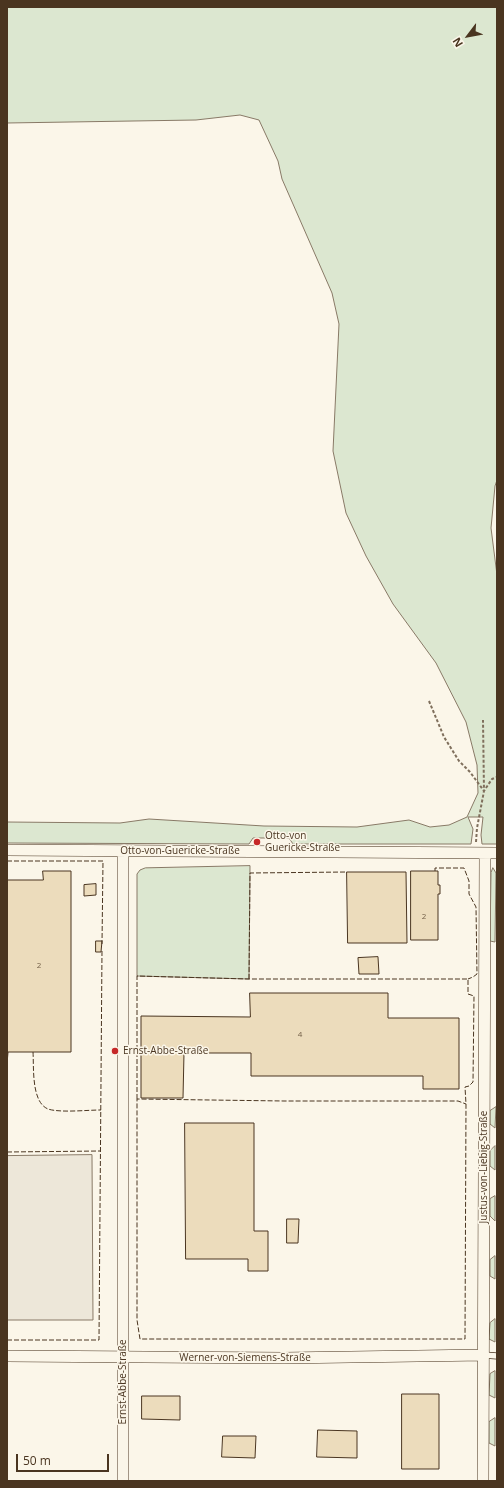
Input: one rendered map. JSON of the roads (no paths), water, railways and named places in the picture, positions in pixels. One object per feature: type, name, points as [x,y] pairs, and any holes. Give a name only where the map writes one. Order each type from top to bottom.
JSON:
[{"type":"street","name":"Otto-von-Guericke-Straße","points":[[7,850],[497,853]]},
{"type":"street","name":"Ernst-Abbe-Straße","points":[[123,851],[123,1481]]},
{"type":"street","name":"Justus-von-Liebig-Straße","points":[[480,853],[484,1355],[483,1481]]},
{"type":"street","name":"Werner-von-Siemens-Straße","points":[[7,1356],[284,1358],[484,1355]]},
{"type":"lane","points":[[484,1355],[497,1356]]},
{"type":"place","name":"Otto-von Guericke-Straße","points":[[257,842]]},
{"type":"place","name":"Ernst-Abbe-Straße","points":[[115,1051]]}]
